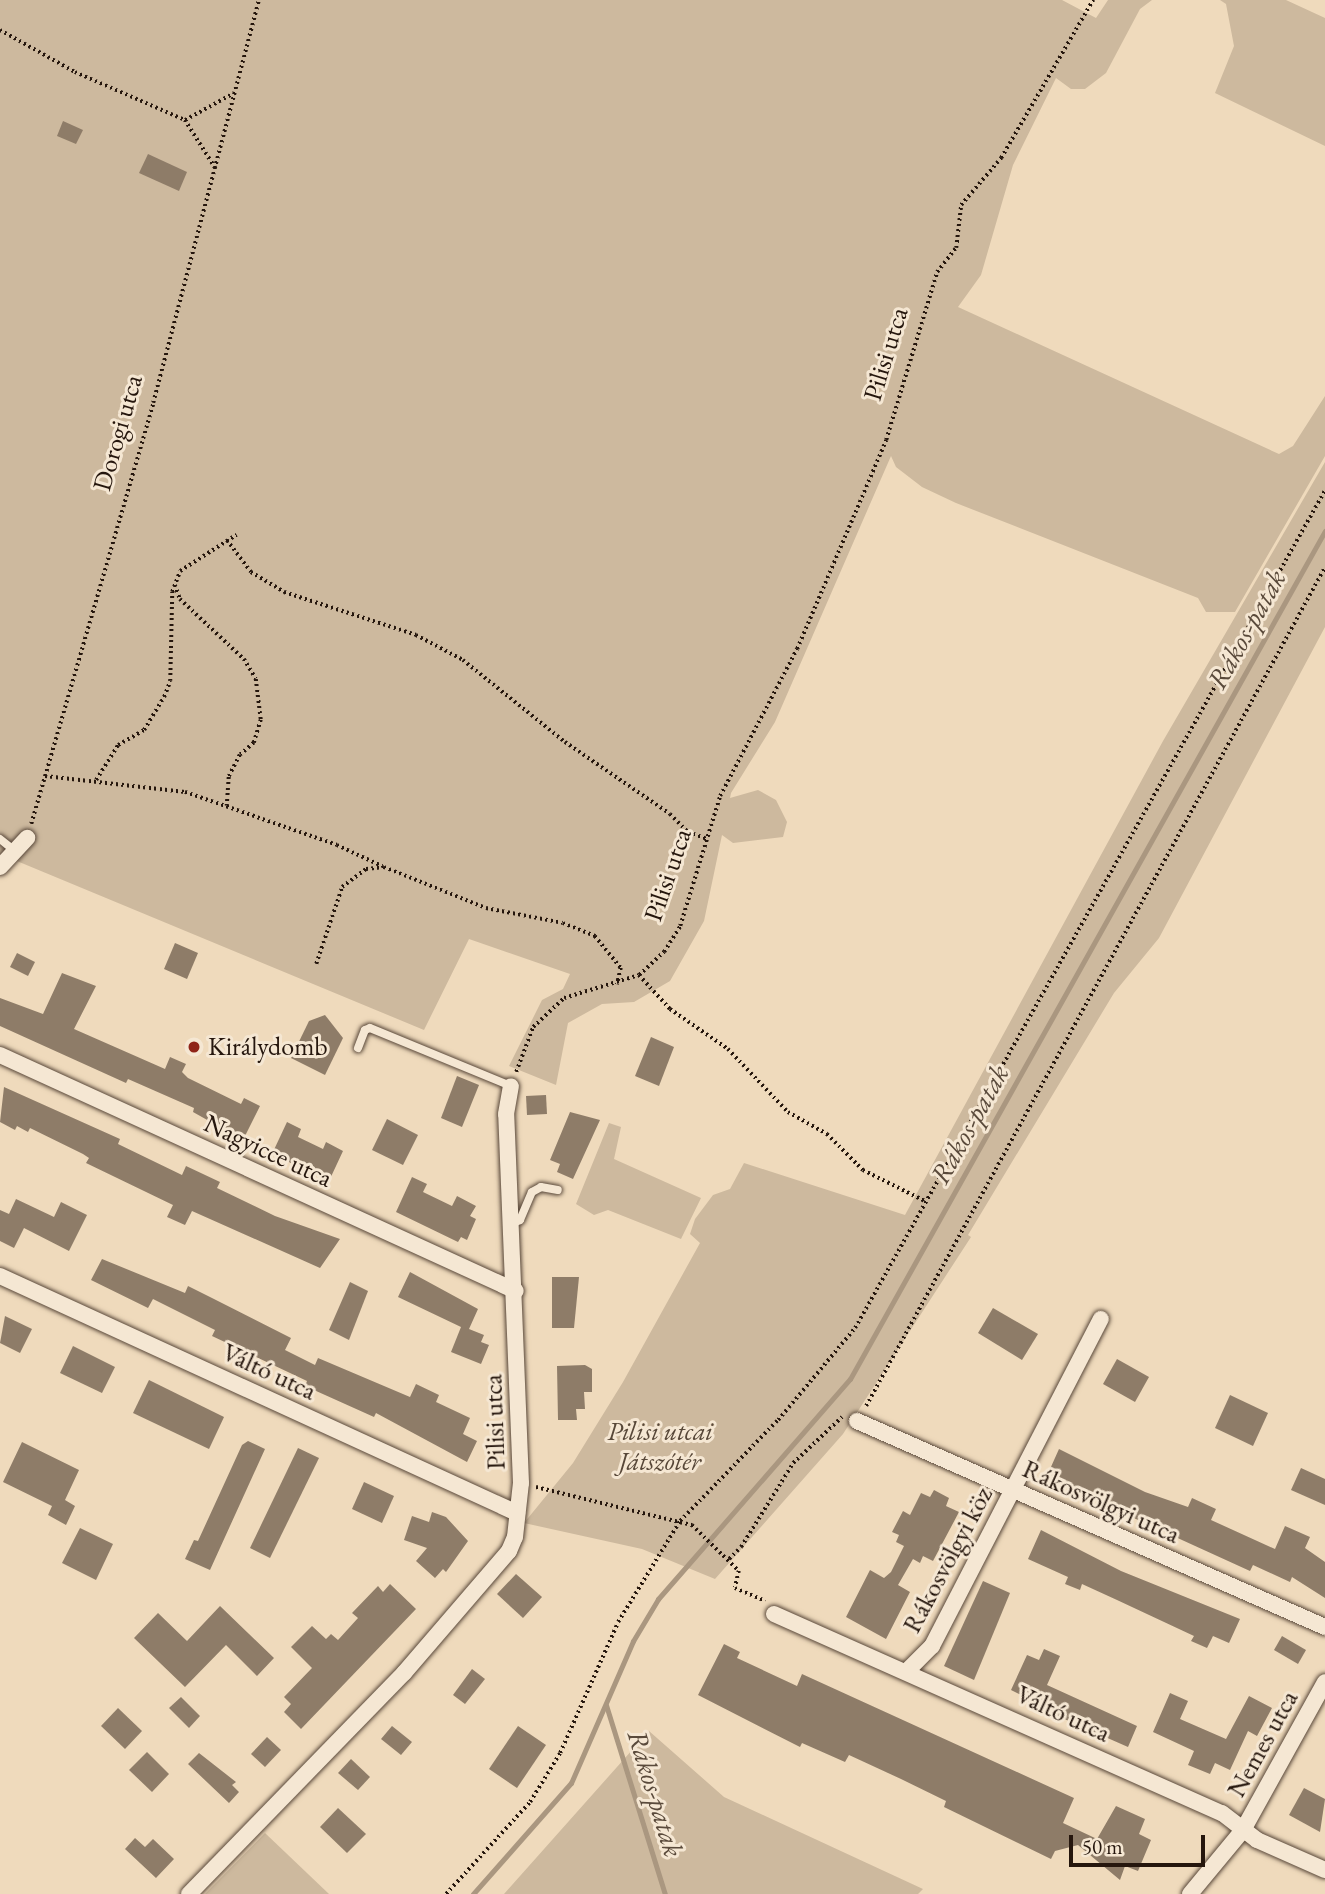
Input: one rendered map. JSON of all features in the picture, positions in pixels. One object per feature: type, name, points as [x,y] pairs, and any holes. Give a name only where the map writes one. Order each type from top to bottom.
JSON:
[{"type":"street","points":[[0,867],[27,838]]},
{"type":"street","name":"Nagyicce utca","points":[[0,1055],[516,1291]]},
{"type":"street","name":"Pilisi utca","points":[[190,1894],[413,1663],[509,1550],[521,1483],[516,1291],[506,1114],[511,1086]]},
{"type":"street","name":"Váltó utca","points":[[0,1276],[517,1513]]},
{"type":"street","name":"Rákosvölgyi köz","points":[[908,1670],[932,1646],[1101,1318]]},
{"type":"street","name":"Rákosvölgyi utca","points":[[858,1420],[1325,1627]]},
{"type":"street","name":"Váltó utca","points":[[774,1614],[908,1670],[1222,1813],[1243,1830],[1325,1870]]},
{"type":"street","name":"Nemes utca","points":[[1190,1894],[1243,1830],[1325,1682]]},
{"type":"lane","points":[[0,839],[16,852]]},
{"type":"lane","points":[[358,1048],[370,1028],[511,1086]]},
{"type":"lane","points":[[512,1224],[520,1220],[532,1192],[541,1187],[558,1190]]},
{"type":"path","name":"Dorogi utca","points":[[27,838],[216,169],[259,0]]},
{"type":"path","name":"Pilisi utca","points":[[511,1086],[533,1027],[572,993],[617,985],[639,975],[664,953],[680,926],[720,796],[797,649],[886,440],[937,272],[956,248],[961,205],[1001,158],[1093,0]]},
{"type":"path","points":[[0,30],[75,72],[185,120],[216,169]]},
{"type":"path","points":[[185,120],[234,93]]},
{"type":"path","points":[[446,1894],[530,1802],[560,1753],[618,1622],[680,1521],[830,1361],[855,1328],[1325,490]]},
{"type":"path","points":[[96,780],[118,745],[144,730],[164,697],[170,681],[174,585],[189,562],[236,535]]},
{"type":"path","points":[[227,540],[251,572],[284,592],[416,635],[463,660],[565,742],[670,814],[688,832],[707,839]]},
{"type":"path","points":[[729,1559],[741,1547],[793,1463],[839,1416],[858,1420],[1325,567]]},
{"type":"path","points":[[174,585],[180,599],[244,659],[256,679],[261,720],[254,743],[240,755],[229,777],[227,806]]},
{"type":"path","points":[[45,776],[185,792],[486,908],[563,923],[595,936],[621,968],[617,985]]},
{"type":"path","points":[[316,964],[341,887],[366,869],[384,867]]},
{"type":"path","points":[[639,975],[670,1009],[728,1049],[788,1112],[827,1135],[863,1170],[926,1201]]},
{"type":"path","points":[[521,1483],[691,1525],[739,1571],[735,1588],[775,1606],[774,1614]]},
{"type":"green space","points":[[0,0],[1062,0],[1096,18],[1108,0],[1152,0],[1140,9],[1106,73],[1085,89],[1071,89],[1056,78],[1013,165],[981,275],[958,307],[1279,454],[1293,446],[1325,396],[1325,456],[1235,612],[1206,612],[1198,598],[956,503],[922,487],[896,467],[891,456],[775,722],[731,793],[730,798],[758,790],[776,800],[787,822],[783,837],[733,843],[722,835],[704,921],[670,981],[634,1002],[602,1004],[568,1023],[556,1085],[509,1066],[542,1000],[563,989],[570,974],[469,939],[424,1030],[0,854]]},
{"type":"green space","points":[[1220,0],[1286,0],[1325,18],[1325,146],[1215,93],[1234,46],[1226,4]]},
{"type":"green space","name":"Pilisi utcai Játszótér","points":[[1325,462],[1325,627],[1159,938],[1114,993],[968,1235],[971,1237],[843,1434],[715,1579],[642,1549],[524,1523],[573,1463],[623,1382],[700,1243],[690,1234],[695,1219],[713,1195],[730,1189],[744,1163],[905,1215],[1163,741]]},
{"type":"green space","points":[[609,1123],[621,1127],[614,1159],[701,1198],[681,1239],[608,1210],[594,1215],[576,1204]]},
{"type":"green space","points":[[649,1731],[724,1797],[923,1889],[918,1894],[504,1894]]},
{"type":"green space","points":[[265,1833],[329,1894],[205,1894]]},
{"type":"building","points":[[63,121],[83,130],[76,144],[57,136]]},
{"type":"building","points":[[148,154],[187,172],[179,191],[139,173]]},
{"type":"building","points":[[175,943],[198,953],[187,979],[164,969]]},
{"type":"building","points":[[17,953],[35,962],[28,976],[10,967]]},
{"type":"building","points":[[62,973],[96,986],[74,1029],[165,1069],[170,1057],[186,1064],[182,1072],[188,1078],[241,1104],[244,1098],[260,1106],[243,1140],[193,1112],[194,1108],[128,1079],[126,1083],[0,1026],[0,998],[43,1014]]},
{"type":"building","points":[[325,1015],[343,1038],[325,1075],[291,1058],[309,1021]]},
{"type":"building","points":[[651,1037],[674,1047],[659,1086],[635,1076]]},
{"type":"building","points":[[457,1076],[479,1085],[462,1127],[441,1118]]},
{"type":"building","points":[[4,1087],[120,1139],[118,1144],[182,1175],[186,1166],[220,1182],[217,1188],[275,1216],[340,1239],[320,1268],[192,1211],[185,1225],[167,1217],[173,1205],[86,1163],[89,1158],[83,1154],[30,1128],[28,1132],[17,1126],[15,1130],[0,1122]]},
{"type":"building","points":[[546,1095],[547,1114],[527,1115],[526,1096]]},
{"type":"building","points":[[570,1112],[600,1120],[573,1179],[557,1172],[560,1164],[550,1160]]},
{"type":"building","points":[[387,1119],[418,1135],[403,1165],[372,1150]]},
{"type":"building","points":[[287,1122],[301,1129],[298,1137],[323,1149],[326,1142],[343,1151],[329,1181],[272,1154]]},
{"type":"building","points":[[412,1177],[427,1184],[423,1192],[452,1206],[457,1196],[476,1206],[470,1216],[476,1219],[467,1240],[461,1237],[458,1242],[396,1212]]},
{"type":"building","points":[[16,1199],[54,1217],[61,1202],[87,1215],[69,1251],[24,1228],[14,1248],[0,1241],[0,1210],[9,1214]]},
{"type":"building","points":[[102,1259],[185,1293],[188,1286],[291,1338],[285,1350],[315,1365],[318,1358],[410,1397],[416,1384],[439,1395],[436,1402],[470,1418],[463,1434],[477,1441],[467,1462],[376,1413],[374,1417],[305,1386],[307,1381],[212,1336],[215,1330],[153,1299],[148,1308],[91,1280]]},
{"type":"building","points":[[410,1272],[478,1309],[469,1329],[484,1335],[481,1342],[489,1345],[481,1364],[451,1352],[461,1327],[398,1297]]},
{"type":"building","points":[[552,1277],[579,1277],[574,1328],[552,1328]]},
{"type":"building","points":[[350,1282],[368,1291],[349,1340],[329,1330]]},
{"type":"building","points":[[993,1308],[1038,1334],[1022,1360],[978,1333]]},
{"type":"building","points":[[5,1316],[32,1329],[20,1353],[0,1343]]},
{"type":"building","points":[[73,1346],[115,1367],[102,1393],[60,1373]]},
{"type":"building","points":[[1117,1359],[1149,1377],[1135,1402],[1103,1384]]},
{"type":"building","points":[[585,1365],[592,1369],[592,1392],[584,1392],[585,1409],[576,1409],[577,1420],[558,1420],[557,1366]]},
{"type":"building","points":[[149,1380],[224,1417],[209,1449],[133,1413]]},
{"type":"building","points":[[1230,1395],[1268,1413],[1253,1446],[1215,1428]]},
{"type":"building","points":[[248,1441],[265,1449],[210,1570],[185,1559],[194,1540],[198,1541],[242,1445]]},
{"type":"building","points":[[22,1442],[79,1470],[65,1500],[75,1506],[66,1525],[48,1515],[52,1506],[3,1482]]},
{"type":"building","points":[[298,1448],[319,1458],[270,1558],[250,1548]]},
{"type":"building","points":[[1059,1449],[1145,1492],[1188,1507],[1192,1498],[1216,1509],[1211,1520],[1275,1549],[1285,1526],[1310,1537],[1305,1548],[1325,1562],[1325,1598],[1292,1577],[1290,1582],[1253,1565],[1250,1571],[1046,1478]]},
{"type":"building","points":[[1301,1468],[1325,1479],[1325,1505],[1291,1490]]},
{"type":"building","points":[[364,1482],[394,1496],[382,1523],[352,1509]]},
{"type":"building","points":[[934,1490],[949,1498],[946,1506],[959,1512],[933,1561],[923,1556],[920,1563],[913,1559],[898,1585],[910,1592],[886,1639],[846,1617],[870,1570],[884,1578],[891,1572],[904,1546],[896,1542],[899,1535],[892,1532],[903,1511],[910,1515],[921,1493],[930,1497]]},
{"type":"building","points":[[432,1512],[446,1517],[468,1541],[446,1572],[443,1569],[435,1578],[416,1561],[427,1548],[404,1540],[412,1516],[429,1522]]},
{"type":"building","points":[[80,1528],[113,1544],[96,1580],[62,1563]]},
{"type":"building","points":[[1041,1530],[1121,1571],[1240,1619],[1229,1643],[1213,1636],[1207,1648],[1191,1641],[1194,1636],[1082,1584],[1080,1590],[1065,1584],[1068,1577],[1028,1559]]},
{"type":"building","points":[[516,1574],[542,1597],[523,1618],[497,1594]]},
{"type":"building","points":[[983,1581],[1010,1593],[974,1680],[944,1666]]},
{"type":"building","points":[[390,1584],[416,1609],[301,1729],[284,1712],[291,1704],[284,1697],[312,1668],[291,1647],[312,1626],[326,1639],[331,1634],[338,1640],[358,1618],[352,1613],[378,1586],[383,1592]]},
{"type":"building","points":[[220,1606],[274,1658],[257,1676],[226,1645],[185,1687],[134,1638],[158,1613],[187,1641]]},
{"type":"building","points":[[1282,1636],[1306,1650],[1298,1664],[1274,1650]]},
{"type":"building","points":[[724,1644],[740,1652],[737,1658],[797,1686],[802,1674],[1074,1798],[1063,1823],[1097,1839],[1116,1806],[1145,1819],[1139,1834],[1151,1840],[1138,1871],[1125,1866],[1120,1880],[1078,1845],[1055,1851],[1051,1859],[944,1807],[946,1801],[901,1779],[849,1755],[845,1762],[802,1743],[800,1747],[698,1695]]},
{"type":"building","points":[[1044,1649],[1060,1656],[1047,1685],[1137,1726],[1128,1747],[1021,1700],[1023,1696],[1011,1690],[1027,1655],[1039,1660]]},
{"type":"building","points":[[472,1669],[485,1679],[465,1704],[453,1695]]},
{"type":"building","points":[[1170,1693],[1188,1701],[1180,1719],[1226,1739],[1249,1696],[1272,1708],[1257,1736],[1248,1731],[1230,1770],[1215,1763],[1210,1774],[1188,1765],[1194,1751],[1153,1732]]},
{"type":"building","points":[[181,1697],[200,1716],[189,1728],[169,1708]]},
{"type":"building","points":[[118,1708],[142,1731],[125,1749],[101,1726]]},
{"type":"building","points":[[392,1726],[412,1742],[401,1755],[381,1739]]},
{"type":"building","points":[[518,1726],[546,1745],[517,1788],[489,1769]]},
{"type":"building","points":[[267,1737],[281,1750],[265,1767],[251,1754]]},
{"type":"building","points":[[147,1752],[169,1774],[152,1792],[129,1770]]},
{"type":"building","points":[[199,1753],[236,1782],[232,1785],[239,1792],[229,1803],[188,1764]]},
{"type":"building","points":[[351,1759],[370,1777],[358,1790],[338,1773]]},
{"type":"building","points":[[1304,1788],[1325,1799],[1320,1832],[1289,1815]]},
{"type":"building","points":[[338,1808],[366,1834],[347,1853],[320,1827]]},
{"type":"building","points":[[135,1838],[145,1847],[153,1839],[174,1859],[156,1878],[125,1849]]},
{"type":"waterway","name":"Rákos-patak","points":[[473,1894],[571,1783],[633,1641],[658,1599],[850,1379],[1325,531]]},
{"type":"waterway","name":"Rákos-patak","points":[[606,1705],[665,1894]]},
{"type":"place","name":"Királydomb","points":[[194,1047]]}]
